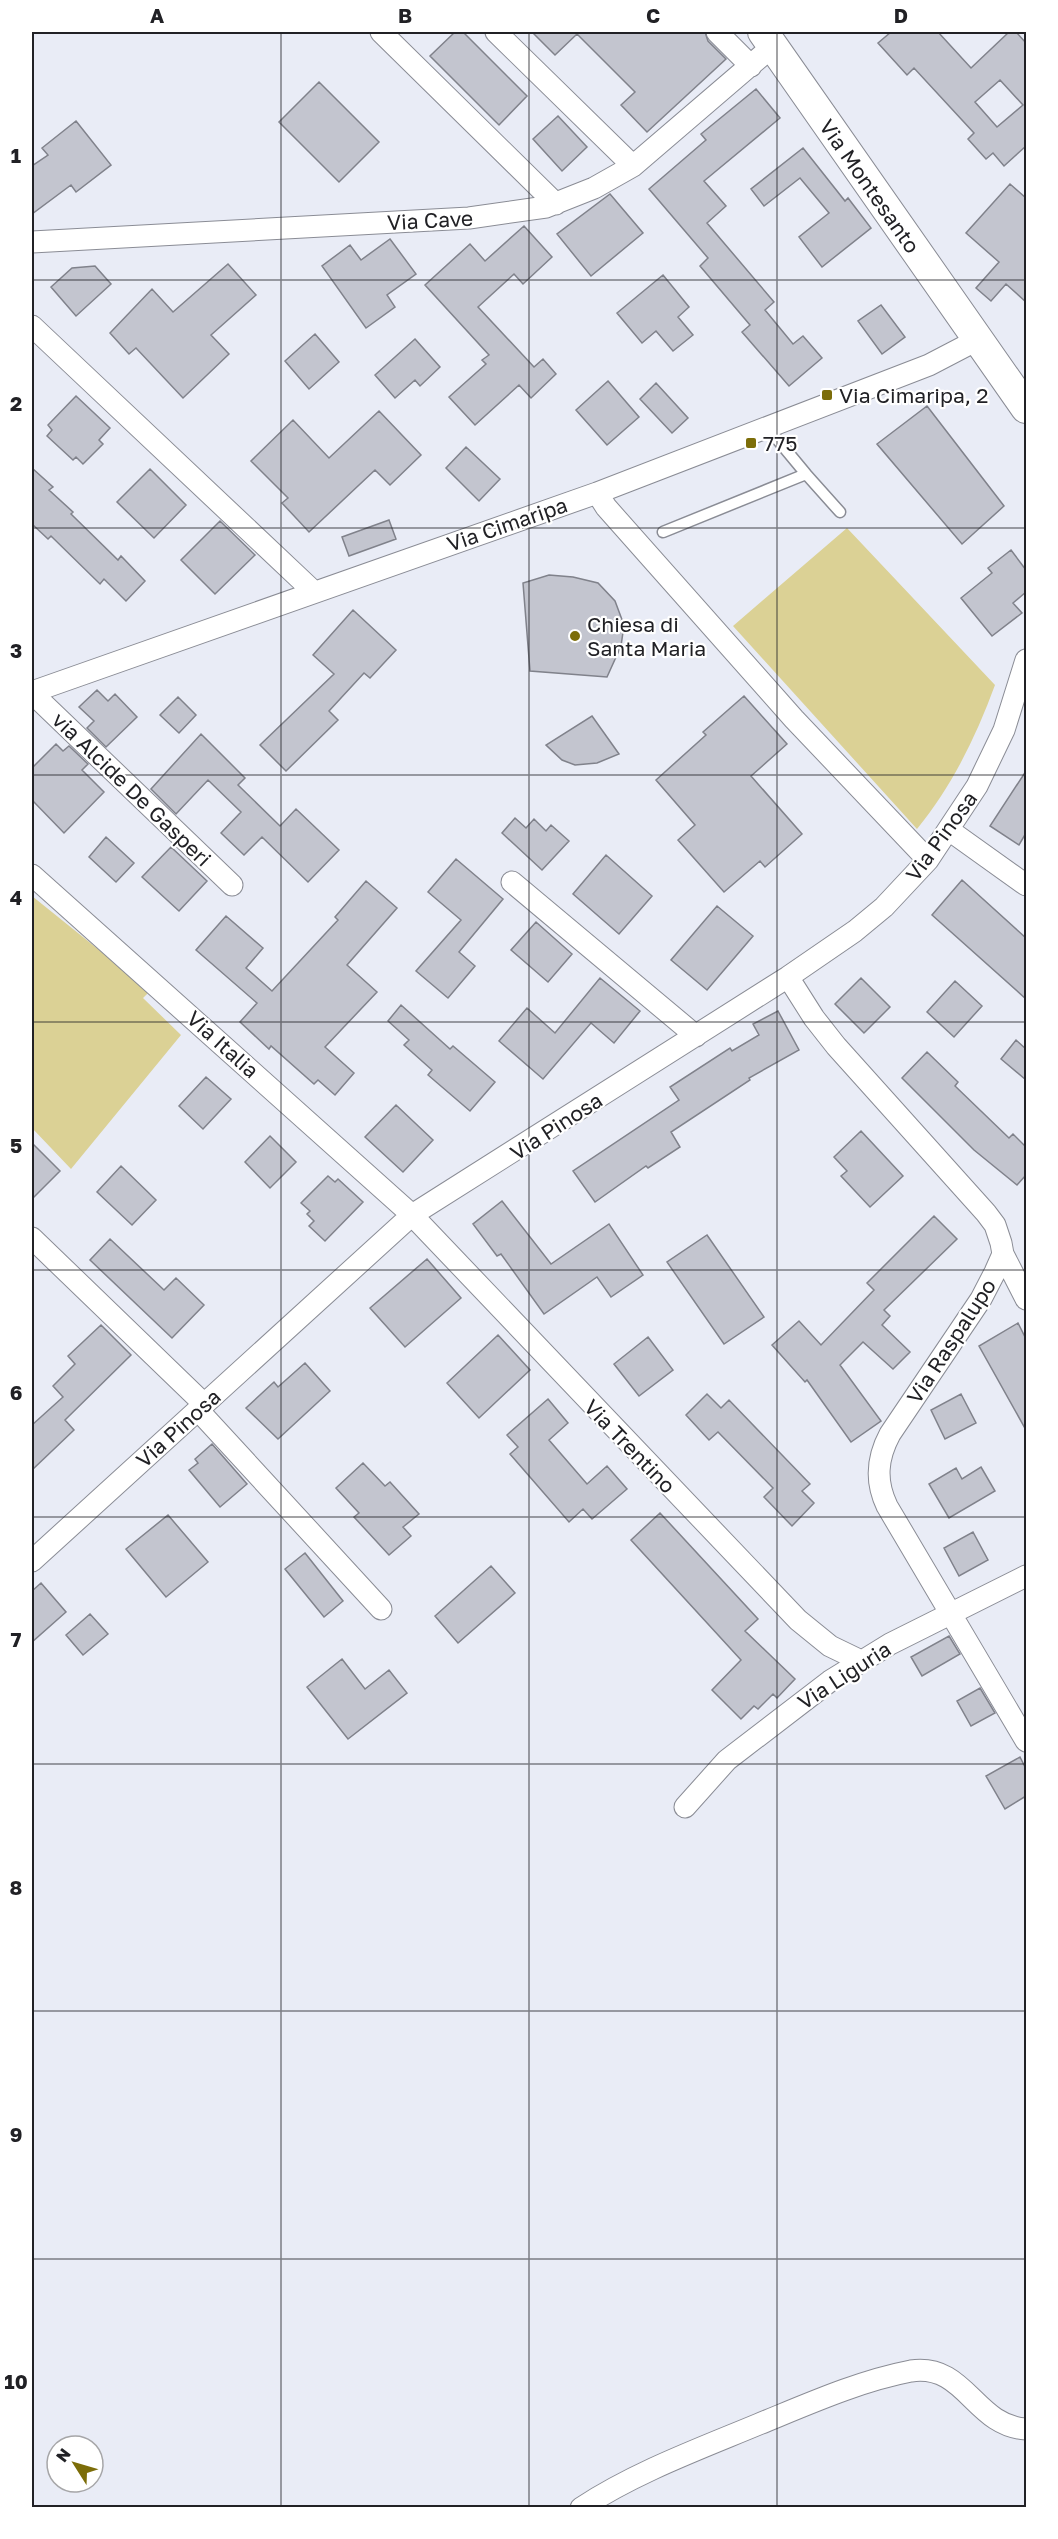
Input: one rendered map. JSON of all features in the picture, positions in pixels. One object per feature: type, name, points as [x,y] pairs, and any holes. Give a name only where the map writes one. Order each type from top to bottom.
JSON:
[{"type":"street","points":[[381,32],[556,204]]},
{"type":"street","points":[[496,32],[633,166]]},
{"type":"street","points":[[717,32],[751,66]]},
{"type":"street","name":"Via Cave","points":[[32,242],[469,218],[528,211],[556,204],[594,188],[633,166],[751,66],[768,39]]},
{"type":"street","name":"Via Montesanto","points":[[768,39],[1026,408]]},
{"type":"street","points":[[32,326],[314,592]]},
{"type":"street","name":"Via Cimaripa","points":[[32,693],[597,493],[928,365],[977,340]]},
{"type":"street","points":[[597,493],[606,507],[794,719],[928,860]]},
{"type":"street","name":"Via Pinosa","points":[[33,1557],[412,1215],[788,977],[866,922],[894,898],[928,860],[949,830],[989,763],[1026,660]]},
{"type":"street","name":"via Alcide De Gasperi","points":[[32,693],[232,885]]},
{"type":"street","points":[[949,830],[1026,885]]},
{"type":"street","name":"Via Italia","points":[[32,874],[412,1215]]},
{"type":"street","points":[[512,882],[696,1036]]},
{"type":"street","name":"Via Raspalupo","points":[[788,977],[813,1018],[836,1046],[990,1218],[999,1233],[1003,1254],[981,1299],[890,1434],[882,1452],[878,1470],[880,1488],[887,1506],[1026,1741]]},
{"type":"street","name":"Via Trentino","points":[[412,1215],[804,1626],[830,1646],[861,1661]]},
{"type":"street","points":[[32,1238],[201,1407],[381,1608]]},
{"type":"street","points":[[1003,1254],[1026,1299]]},
{"type":"street","name":"Via Liguria","points":[[685,1807],[710,1776],[734,1754],[806,1699],[861,1661],[1026,1576]]},
{"type":"street","points":[[581,2508],[622,2483],[736,2434],[841,2392],[911,2371],[923,2369],[941,2373],[953,2380],[1000,2423],[1026,2429]]},
{"type":"lane","points":[[767,427],[840,512]]},
{"type":"lane","points":[[663,532],[806,474]]},
{"type":"shaded area","points":[[847,528],[995,685],[962,760],[930,813],[917,829],[733,626]]},
{"type":"shaded area","points":[[32,896],[150,991],[143,998],[181,1035],[71,1169],[32,1128]]},
{"type":"building","points":[[455,32],[463,32],[527,96],[499,125],[430,56]]},
{"type":"building","points":[[532,32],[705,32],[708,41],[726,59],[647,132],[621,105],[635,92],[577,34],[555,55]]},
{"type":"building","points":[[891,32],[938,32],[971,68],[1009,32],[1016,32],[1026,43],[1026,146],[1004,166],[993,153],[986,159],[968,139],[974,133],[914,68],[907,75],[878,43]],"holes":[[[1000,80],[1023,105],[997,127],[975,102]]]},
{"type":"building","points":[[319,82],[379,142],[339,182],[279,122]]},
{"type":"building","points":[[756,89],[780,118],[704,181],[726,206],[707,223],[774,302],[765,310],[793,344],[803,336],[822,358],[789,386],[742,332],[750,325],[700,266],[708,258],[649,189],[706,140],[701,134]]},
{"type":"building","points":[[558,116],[587,147],[562,171],[533,139]]},
{"type":"building","points":[[76,121],[111,165],[76,192],[71,185],[32,214],[32,166],[48,155],[42,148]]},
{"type":"building","points":[[803,148],[845,201],[848,198],[871,228],[822,267],[799,237],[829,213],[800,178],[764,206],[751,189]]},
{"type":"building","points":[[1010,184],[1026,198],[1026,302],[1006,284],[991,301],[976,288],[999,262],[966,233]]},
{"type":"building","points":[[610,194],[643,233],[591,276],[557,234]]},
{"type":"building","points":[[524,226],[552,257],[523,284],[514,274],[478,307],[534,367],[543,359],[556,374],[531,398],[519,385],[475,425],[449,397],[486,364],[482,360],[489,355],[425,285],[470,244],[485,261]]},
{"type":"building","points":[[390,239],[416,274],[387,295],[395,307],[366,328],[322,266],[350,245],[361,260]]},
{"type":"building","points":[[228,264],[256,295],[211,335],[229,354],[183,398],[136,348],[129,354],[110,333],[152,289],[173,312]]},
{"type":"building","points":[[95,266],[111,284],[76,316],[51,287],[72,268]]},
{"type":"building","points":[[663,275],[689,307],[678,317],[693,335],[673,351],[656,331],[642,343],[617,313]]},
{"type":"building","points":[[881,305],[905,337],[882,354],[858,321]]},
{"type":"building","points":[[315,334],[339,362],[309,389],[285,361]]},
{"type":"building","points":[[415,339],[440,367],[420,386],[415,380],[395,398],[375,375]]},
{"type":"building","points":[[608,381],[639,417],[607,445],[576,410]]},
{"type":"building","points":[[656,383],[688,418],[672,433],[640,399]]},
{"type":"building","points":[[76,396],[110,428],[99,440],[103,444],[83,464],[76,457],[73,460],[47,436],[52,430],[48,425]]},
{"type":"building","points":[[927,406],[1004,506],[962,544],[877,444]]},
{"type":"building","points":[[379,411],[421,455],[390,485],[375,470],[309,532],[282,503],[288,498],[251,461],[293,420],[329,458]]},
{"type":"building","points":[[466,447],[500,479],[479,501],[446,468]]},
{"type":"building","points":[[32,468],[53,487],[49,490],[73,512],[71,514],[118,560],[121,556],[145,581],[126,601],[104,579],[100,584],[51,536],[48,539],[32,524]]},
{"type":"building","points":[[150,469],[186,505],[154,538],[117,502]]},
{"type":"building","points":[[389,520],[396,539],[349,556],[342,537]]},
{"type":"building","points":[[220,521],[255,555],[215,594],[181,560]]},
{"type":"building","points":[[1011,550],[1026,570],[1026,592],[1013,603],[1022,613],[992,636],[961,598],[992,573],[988,568]]},
{"type":"building","name":"Chiesa di Santa Maria","points":[[549,575],[573,577],[598,583],[615,601],[624,625],[621,646],[607,677],[530,671],[523,583]]},
{"type":"building","points":[[353,610],[396,650],[370,678],[364,673],[329,711],[338,720],[286,771],[260,745],[334,674],[313,655]]},
{"type":"building","points":[[97,690],[108,701],[115,694],[137,717],[106,747],[87,728],[94,721],[79,707]]},
{"type":"building","points":[[744,696],[787,744],[751,776],[802,834],[765,867],[760,861],[724,892],[678,840],[695,825],[656,780],[706,735],[703,732]]},
{"type":"building","points":[[178,697],[196,715],[179,733],[160,715]]},
{"type":"building","points":[[592,716],[619,754],[597,763],[575,765],[562,760],[546,745]]},
{"type":"building","points":[[201,734],[245,778],[238,785],[280,826],[296,809],[339,850],[308,882],[262,837],[244,855],[221,833],[241,812],[208,780],[176,814],[151,789]]},
{"type":"building","points":[[56,744],[63,751],[69,746],[88,764],[82,770],[104,792],[64,833],[32,800],[32,768]]},
{"type":"building","points":[[1026,771],[1026,833],[1019,845],[990,826]]},
{"type":"building","points":[[515,818],[526,828],[534,819],[546,831],[551,825],[569,841],[542,870],[502,833]]},
{"type":"building","points":[[106,837],[134,863],[116,882],[89,857]]},
{"type":"building","points":[[171,847],[207,881],[179,911],[142,877]]},
{"type":"building","points":[[606,855],[652,896],[619,934],[573,894]]},
{"type":"building","points":[[456,859],[503,899],[459,952],[475,966],[448,998],[416,971],[461,920],[428,892]]},
{"type":"building","points":[[962,880],[1026,938],[1026,999],[932,915]]},
{"type":"building","points":[[366,881],[397,908],[347,965],[377,992],[325,1047],[354,1073],[335,1095],[318,1080],[314,1084],[271,1046],[269,1049],[240,1022],[257,1003],[196,950],[226,916],[263,948],[246,968],[272,991],[338,920],[335,917]]},
{"type":"building","points":[[717,906],[753,936],[707,990],[671,960]]},
{"type":"building","points":[[536,922],[572,954],[548,982],[511,950]]},
{"type":"building","points":[[600,978],[640,1011],[614,1043],[591,1023],[543,1079],[499,1041],[527,1008],[555,1033]]},
{"type":"building","points":[[861,978],[890,1007],[864,1033],[835,1004]]},
{"type":"building","points":[[955,981],[982,1006],[954,1037],[927,1012]]},
{"type":"building","points":[[401,1005],[450,1049],[453,1046],[495,1082],[470,1111],[428,1075],[432,1070],[404,1045],[409,1040],[388,1021]]},
{"type":"building","points":[[778,1011],[799,1050],[749,1078],[750,1080],[671,1132],[680,1147],[648,1168],[646,1166],[595,1202],[573,1171],[679,1100],[670,1087],[730,1048],[732,1051],[759,1035],[753,1024]]},
{"type":"building","points":[[1016,1040],[1026,1049],[1026,1080],[1001,1059]]},
{"type":"building","points":[[927,1052],[958,1082],[955,1086],[1009,1138],[1013,1134],[1026,1147],[1026,1175],[1017,1185],[974,1150],[902,1078]]},
{"type":"building","points":[[206,1077],[231,1099],[203,1129],[179,1106]]},
{"type":"building","points":[[396,1105],[433,1140],[403,1172],[365,1137]]},
{"type":"building","points":[[861,1131],[903,1176],[870,1207],[841,1176],[847,1171],[834,1157]]},
{"type":"building","points":[[270,1136],[296,1162],[270,1188],[245,1162]]},
{"type":"building","points":[[32,1143],[60,1171],[32,1199]]},
{"type":"building","points":[[121,1166],[156,1200],[132,1225],[97,1192]]},
{"type":"building","points":[[328,1176],[335,1182],[338,1179],[363,1202],[325,1241],[309,1226],[314,1221],[307,1214],[310,1211],[301,1203]]},
{"type":"building","points":[[502,1201],[551,1264],[609,1224],[643,1275],[611,1297],[597,1277],[544,1314],[501,1254],[497,1256],[473,1224]]},
{"type":"building","points":[[934,1216],[957,1239],[884,1310],[890,1316],[882,1325],[910,1352],[893,1369],[863,1342],[840,1365],[881,1421],[851,1442],[807,1380],[805,1382],[772,1345],[799,1321],[821,1345],[874,1290],[867,1283]]},
{"type":"building","points":[[707,1235],[764,1317],[724,1344],[667,1262]]},
{"type":"building","points":[[110,1239],[164,1290],[176,1278],[204,1305],[172,1338],[90,1260]]},
{"type":"building","points":[[427,1259],[461,1298],[405,1347],[370,1308]]},
{"type":"building","points":[[1018,1323],[1026,1339],[1026,1430],[979,1346]]},
{"type":"building","points":[[101,1325],[131,1355],[65,1420],[74,1430],[32,1470],[32,1425],[63,1397],[53,1386],[75,1364],[68,1356]]},
{"type":"building","points":[[498,1335],[530,1370],[479,1418],[447,1383]]},
{"type":"building","points":[[648,1337],[673,1370],[639,1396],[614,1364]]},
{"type":"building","points":[[305,1363],[330,1391],[278,1439],[246,1408],[274,1382],[278,1387]]},
{"type":"building","points":[[707,1394],[721,1408],[729,1400],[810,1484],[802,1491],[814,1503],[792,1526],[764,1497],[773,1488],[718,1432],[709,1440],[686,1415]]},
{"type":"building","points":[[961,1394],[976,1423],[945,1439],[931,1410]]},
{"type":"building","points":[[548,1399],[568,1423],[549,1440],[587,1484],[607,1466],[627,1489],[592,1519],[583,1509],[569,1522],[510,1454],[518,1447],[507,1435]]},
{"type":"building","points":[[212,1444],[247,1484],[220,1507],[189,1470],[198,1463],[195,1459]]},
{"type":"building","points":[[363,1463],[385,1486],[390,1482],[419,1514],[403,1527],[411,1536],[389,1555],[354,1517],[359,1513],[336,1488]]},
{"type":"building","points":[[981,1467],[995,1491],[949,1518],[929,1484],[956,1468],[962,1479]]},
{"type":"building","points":[[660,1513],[758,1619],[745,1631],[795,1679],[777,1698],[773,1694],[758,1709],[754,1706],[741,1719],[712,1690],[741,1660],[631,1540]]},
{"type":"building","points":[[168,1515],[208,1562],[166,1597],[126,1549]]},
{"type":"building","points":[[973,1532],[988,1560],[959,1576],[944,1548]]},
{"type":"building","points":[[305,1553],[343,1601],[324,1617],[285,1569]]},
{"type":"building","points":[[491,1566],[515,1593],[458,1643],[435,1616]]},
{"type":"building","points":[[41,1583],[66,1612],[32,1642],[32,1591]]},
{"type":"building","points":[[90,1614],[108,1634],[83,1655],[66,1635]]},
{"type":"building","points":[[949,1636],[960,1654],[922,1676],[911,1657]]},
{"type":"building","points":[[342,1659],[365,1689],[389,1670],[407,1693],[348,1739],[307,1687]]},
{"type":"building","points":[[980,1688],[995,1713],[971,1726],[957,1701]]},
{"type":"building","points":[[1020,1757],[1026,1769],[1026,1796],[1005,1809],[986,1776]]},
{"type":"place","name":"Via Cimaripa, 2","points":[[827,395]]},
{"type":"place","name":"775","points":[[751,443]]},
{"type":"place","name":"Chiesa di Santa Maria","points":[[575,636]]}]
